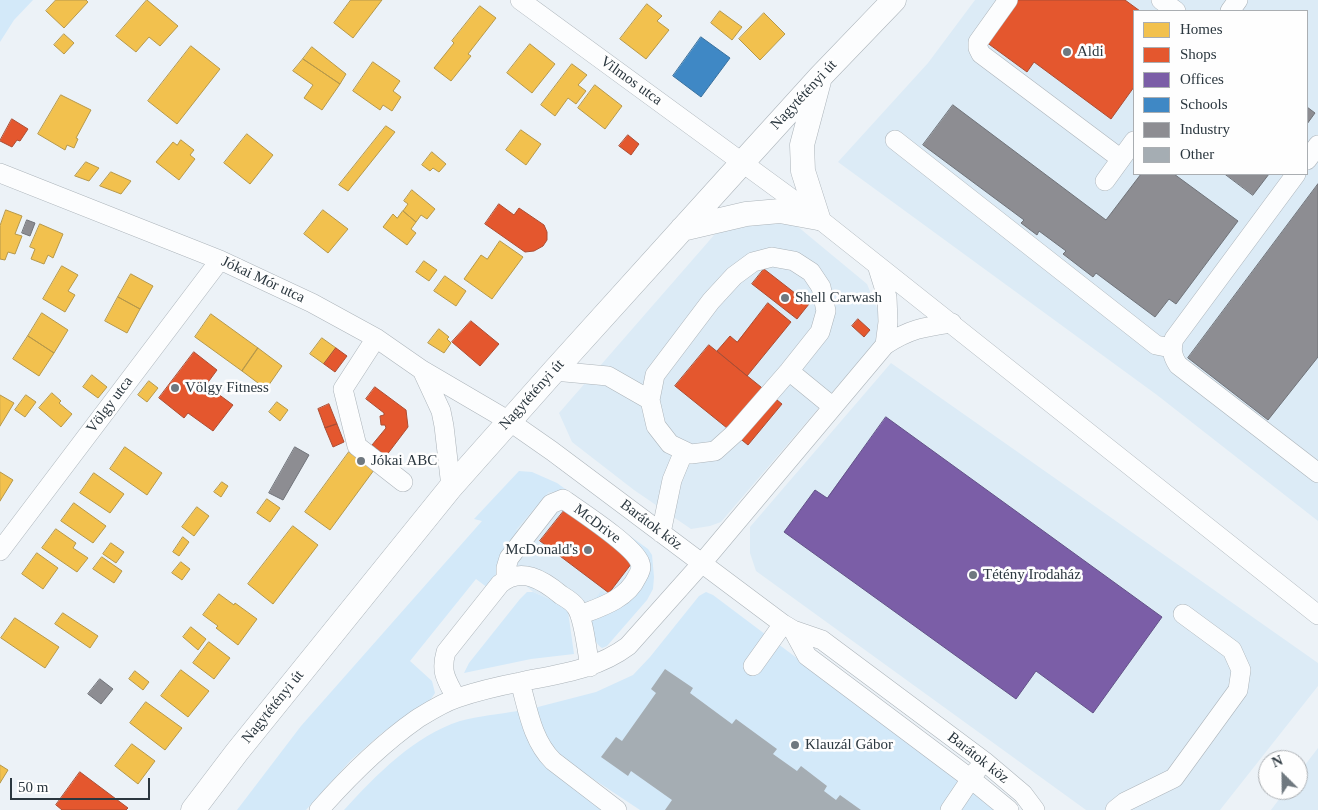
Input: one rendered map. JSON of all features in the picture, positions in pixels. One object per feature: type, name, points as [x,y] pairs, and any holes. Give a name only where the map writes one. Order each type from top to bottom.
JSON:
[{"type":"main road","name":"Nagytétényi út","points":[[193,810],[236,752],[451,488],[682,229],[820,77],[894,0]]},
{"type":"main road","points":[[682,229],[746,214],[780,211],[818,218],[803,171],[802,145],[820,77]]},
{"type":"street","name":"Vilmos utca","points":[[520,0],[818,218],[1318,615]]},
{"type":"street","points":[[1008,0],[978,42],[981,54],[1121,159]]},
{"type":"street","points":[[1161,0],[1175,10]]},
{"type":"street","points":[[895,140],[1156,344],[1171,348]]},
{"type":"street","points":[[1104,181],[1133,142]]},
{"type":"street","points":[[1308,159],[1318,145]]},
{"type":"street","name":"Jókai Mór utca","points":[[0,173],[220,260],[312,303],[376,338],[422,370],[509,421]]},
{"type":"street","points":[[1295,175],[1174,339],[1171,348],[1173,358],[1178,366],[1318,473]]},
{"type":"street","points":[[772,257],[794,261],[811,272],[821,287],[826,311],[820,332],[789,371],[735,433],[715,451],[691,454],[670,444],[656,426],[650,400],[655,375],[711,301],[734,276],[753,262],[772,257]]},
{"type":"street","name":"Völgy utca","points":[[2,546],[220,260]]},
{"type":"street","points":[[877,264],[887,297],[888,322],[885,345]]},
{"type":"street","points":[[319,810],[371,755],[402,730],[437,706],[456,698],[590,667],[616,655],[628,646],[702,564],[885,345],[902,334],[921,327],[952,323]]},
{"type":"street","points":[[376,338],[343,389],[357,446],[403,482]]},
{"type":"street","points":[[422,370],[441,411],[451,488]]},
{"type":"street","points":[[554,371],[608,376],[650,400]]},
{"type":"street","points":[[789,371],[833,407]]},
{"type":"street","name":"Barátok köz","points":[[509,421],[788,627],[822,640],[984,761],[1023,794],[1035,810]]},
{"type":"street","points":[[661,533],[672,480],[684,451]]},
{"type":"street","name":"McDrive","points":[[506,579],[506,568],[510,558],[524,537],[551,504],[563,499],[634,551],[641,564],[641,569],[635,582],[624,594],[607,604],[580,615]]},
{"type":"street","points":[[456,698],[445,676],[443,664],[446,652],[500,584],[516,575],[529,576],[546,583],[576,605],[580,615],[590,667]]},
{"type":"street","points":[[1115,810],[1125,802],[1174,778],[1238,690],[1241,670],[1232,650],[1183,614]]},
{"type":"street","points":[[753,666],[788,627]]},
{"type":"street","name":"Barátok köz","points":[[788,627],[808,656],[1009,810]]},
{"type":"street","points":[[520,682],[532,726],[544,752],[617,810]]},
{"type":"street","points":[[950,810],[984,761]]},
{"type":"shaded area","points":[[0,0],[33,0],[14,20],[0,42]]},
{"type":"shaded area","points":[[975,0],[1318,0],[1318,521],[1157,395],[838,162],[928,63]]},
{"type":"shaded area","points":[[766,219],[797,226],[867,284],[879,313],[876,341],[721,522],[691,529],[634,490],[572,442],[559,413],[715,234]]},
{"type":"shaded area","points":[[891,363],[1318,663],[1318,686],[1267,750],[1258,750],[1258,762],[1220,810],[1086,810],[756,571],[750,553],[750,527]]},
{"type":"shaded area","points":[[519,471],[532,472],[557,483],[648,549],[652,555],[654,577],[653,589],[647,600],[607,646],[602,648],[599,645],[591,629],[588,617],[589,607],[601,591],[610,597],[638,561],[566,497],[555,492],[549,492],[516,530],[523,531],[500,562],[488,588],[476,579],[410,661],[432,681],[435,693],[431,699],[382,733],[351,760],[306,810],[237,810],[301,726],[482,521],[474,519]]},
{"type":"shaded area","points":[[549,492],[555,492],[566,497],[638,561],[616,591],[589,607],[561,604],[533,592],[500,562],[522,531],[516,530]]},
{"type":"shaded area","points":[[527,592],[533,592],[561,604],[568,611],[574,654],[531,659],[464,673],[469,663]]},
{"type":"shaded area","points":[[706,592],[713,595],[999,810],[640,810],[566,761],[550,745],[534,708],[596,692],[633,675],[650,657],[699,596]]},
{"type":"shaded area","points":[[518,711],[529,742],[540,759],[606,810],[344,810],[383,770],[427,736],[460,721]]},
{"type":"shaded area","points":[[1318,748],[1318,810],[1271,810],[1278,800],[1308,800],[1308,761]]},
{"type":"building: Homes","points":[[56,0],[86,0],[88,2],[64,28],[46,11]]},
{"type":"building: Homes","points":[[147,0],[178,26],[160,46],[149,37],[136,52],[116,36]]},
{"type":"building: Homes","points":[[351,0],[382,0],[353,38],[334,23]]},
{"type":"building: Homes","points":[[647,4],[662,16],[657,21],[669,30],[646,59],[620,39]]},
{"type":"building: Homes","points":[[480,6],[496,18],[468,54],[471,56],[451,81],[434,68],[454,43],[452,41]]},
{"type":"building: Homes","points":[[720,11],[742,27],[732,40],[711,23]]},
{"type":"building: Homes","points":[[764,13],[785,34],[760,60],[739,39]]},
{"type":"building: Homes","points":[[64,34],[74,43],[64,54],[54,45]]},
{"type":"building: Homes","points":[[530,44],[555,64],[532,93],[507,73]]},
{"type":"building: Homes","points":[[191,46],[220,69],[177,124],[148,101]]},
{"type":"building: Homes","points":[[312,47],[346,74],[340,84],[303,59]]},
{"type":"building: Homes","points":[[303,59],[340,84],[322,110],[304,98],[313,85],[293,71]]},
{"type":"building: Homes","points":[[373,62],[400,81],[393,91],[401,97],[392,111],[383,105],[380,110],[353,91]]},
{"type":"building: Homes","points":[[572,64],[587,75],[578,85],[586,91],[576,104],[568,98],[555,116],[541,105]]},
{"type":"building: Homes","points":[[595,85],[622,106],[605,129],[578,108]]},
{"type":"building: Homes","points":[[61,95],[91,110],[76,138],[78,139],[74,148],[67,145],[65,150],[38,134]]},
{"type":"building: Homes","points":[[386,126],[395,132],[348,191],[339,185]]},
{"type":"building: Homes","points":[[521,130],[541,144],[526,165],[506,150]]},
{"type":"building: Homes","points":[[247,134],[273,155],[250,184],[224,163]]},
{"type":"building: Homes","points":[[181,140],[194,150],[190,155],[195,159],[179,180],[156,162],[173,142],[177,145]]},
{"type":"building: Homes","points":[[432,152],[446,164],[439,172],[433,168],[430,171],[422,165]]},
{"type":"building: Homes","points":[[86,162],[99,168],[89,181],[75,176]]},
{"type":"building: Homes","points":[[111,172],[131,181],[121,194],[100,186]]},
{"type":"building: Homes","points":[[412,190],[435,209],[427,219],[421,215],[416,222],[403,211],[408,204],[404,201]]},
{"type":"building: Homes","points":[[6,210],[22,216],[15,234],[22,236],[15,254],[8,252],[5,260],[0,259],[0,226]]},
{"type":"building: Homes","points":[[323,210],[348,229],[328,253],[304,234]]},
{"type":"building: Homes","points":[[403,211],[416,222],[411,229],[416,233],[407,245],[383,227],[393,214],[397,218]]},
{"type":"building: Homes","points":[[40,224],[63,234],[53,258],[48,255],[44,264],[31,259],[35,249],[30,247]]},
{"type":"building: Homes","points":[[500,241],[523,257],[492,299],[464,279],[481,255],[487,259]]},
{"type":"building: Homes","points":[[424,261],[437,270],[429,281],[416,272]]},
{"type":"building: Homes","points":[[62,266],[78,275],[68,291],[75,295],[65,312],[43,299]]},
{"type":"building: Homes","points":[[131,274],[153,286],[140,309],[118,297]]},
{"type":"building: Homes","points":[[445,276],[466,291],[456,306],[434,291]]},
{"type":"building: Homes","points":[[118,297],[140,309],[127,333],[105,321]]},
{"type":"building: Homes","points":[[42,313],[68,330],[54,353],[28,336]]},
{"type":"building: Homes","points":[[211,314],[258,348],[242,371],[195,337]]},
{"type":"building: Homes","points":[[439,329],[449,337],[447,339],[451,343],[444,353],[428,343]]},
{"type":"building: Homes","points":[[28,336],[54,353],[39,376],[13,359]]},
{"type":"building: Homes","points":[[322,338],[336,348],[324,364],[310,354]]},
{"type":"building: Homes","points":[[258,348],[282,366],[266,389],[242,371]]},
{"type":"building: Homes","points":[[92,375],[107,387],[98,398],[83,387]]},
{"type":"building: Homes","points":[[149,381],[158,388],[147,402],[138,395]]},
{"type":"building: Homes","points":[[52,393],[61,401],[59,403],[72,414],[61,427],[39,408]]},
{"type":"building: Homes","points":[[0,395],[14,403],[0,426]]},
{"type":"building: Homes","points":[[26,395],[36,402],[25,417],[15,410]]},
{"type":"building: Homes","points":[[277,402],[288,410],[280,421],[269,412]]},
{"type":"building: Homes","points":[[125,447],[162,473],[147,495],[110,469]]},
{"type":"building: Homes","points":[[349,452],[374,470],[330,530],[305,512]]},
{"type":"building: Homes","points":[[0,472],[13,480],[0,501]]},
{"type":"building: Homes","points":[[94,473],[124,494],[110,513],[80,493]]},
{"type":"building: Homes","points":[[222,482],[228,486],[221,497],[214,492]]},
{"type":"building: Homes","points":[[267,499],[280,508],[270,522],[257,513]]},
{"type":"building: Homes","points":[[74,503],[106,526],[93,543],[61,521]]},
{"type":"building: Homes","points":[[197,507],[209,516],[194,536],[182,527]]},
{"type":"building: Homes","points":[[293,526],[318,545],[273,604],[248,584]]},
{"type":"building: Homes","points":[[56,529],[76,543],[73,548],[88,558],[77,572],[42,548]]},
{"type":"building: Homes","points":[[183,537],[189,542],[179,556],[173,552]]},
{"type":"building: Homes","points":[[111,543],[124,552],[116,563],[103,554]]},
{"type":"building: Homes","points":[[37,553],[58,568],[43,589],[22,574]]},
{"type":"building: Homes","points":[[102,557],[122,571],[114,583],[93,569]]},
{"type":"building: Homes","points":[[181,562],[190,569],[182,580],[172,573]]},
{"type":"building: Homes","points":[[219,594],[257,619],[238,645],[203,615]]},
{"type":"building: Homes","points":[[63,613],[98,636],[90,648],[55,624]]},
{"type":"building: Homes","points":[[15,618],[59,647],[45,668],[1,638]]},
{"type":"building: Homes","points":[[191,627],[206,639],[198,650],[183,637]]},
{"type":"building: Homes","points":[[209,642],[230,658],[214,679],[193,663]]},
{"type":"building: Homes","points":[[181,670],[209,691],[188,717],[161,696]]},
{"type":"building: Homes","points":[[135,671],[149,682],[143,690],[129,679]]},
{"type":"building: Homes","points":[[146,702],[182,728],[165,750],[130,723]]},
{"type":"building: Homes","points":[[132,744],[155,761],[138,784],[115,766]]},
{"type":"building: Homes","points":[[0,765],[8,770],[0,783]]},
{"type":"building: Shops","name":"Aldi","points":[[1017,0],[1125,0],[1139,10],[1133,10],[1133,88],[1111,119],[1034,62],[1027,72],[986,42]]},
{"type":"building: Shops","points":[[12,119],[28,129],[20,141],[17,140],[12,147],[0,141]]},
{"type":"building: Shops","points":[[628,135],[639,144],[631,155],[619,146]]},
{"type":"building: Shops","points":[[499,204],[514,215],[519,208],[544,225],[547,232],[547,240],[543,246],[534,251],[525,252],[485,224]]},
{"type":"building: Shops","name":"Shell Carwash","points":[[764,269],[809,304],[797,319],[752,284]]},
{"type":"building: Shops","points":[[768,303],[791,322],[747,376],[717,351],[730,336],[737,342]]},
{"type":"building: Shops","points":[[858,319],[870,330],[864,337],[852,326]]},
{"type":"building: Shops","points":[[471,321],[499,344],[480,366],[452,342]]},
{"type":"building: Shops","points":[[709,345],[782,404],[748,445],[675,386]]},
{"type":"building: Shops","points":[[336,348],[347,356],[335,372],[324,364]]},
{"type":"building: Shops","points":[[194,352],[217,370],[206,385],[233,405],[213,431],[188,413],[184,418],[159,398]]},
{"type":"building: Shops","points":[[375,387],[406,410],[408,427],[386,456],[372,445],[386,428],[385,425],[381,425],[380,416],[384,415],[384,413],[366,399]]},
{"type":"building: Shops","points":[[329,404],[337,424],[325,428],[318,409]]},
{"type":"building: Shops","points":[[337,424],[344,442],[333,447],[325,428]]},
{"type":"building: Shops","name":"McDonald's","points":[[567,507],[635,559],[609,593],[540,541]]},
{"type":"building: Shops","points":[[80,772],[128,808],[126,810],[62,810],[56,805]]},
{"type":"building: Offices","name":"Tétény Irodaház","points":[[886,417],[1162,617],[1093,713],[1036,671],[1016,699],[784,532],[815,490],[827,498]]},
{"type":"building: Schools","points":[[701,37],[730,58],[701,97],[673,76]]},
{"type":"building: Industry","points":[[953,105],[1106,220],[1140,175],[1175,175],[1238,221],[1176,304],[1169,299],[1155,317],[1096,273],[1093,277],[1063,254],[1066,251],[1039,231],[1037,235],[1021,223],[1024,220],[923,145]]},
{"type":"building: Industry","points":[[1308,108],[1315,113],[1308,123]]},
{"type":"building: Industry","points":[[1226,175],[1268,175],[1253,195]]},
{"type":"building: Industry","points":[[1318,184],[1318,357],[1268,420],[1188,358]]},
{"type":"building: Industry","points":[[27,220],[35,223],[30,236],[22,233]]},
{"type":"building: Industry","points":[[295,447],[309,455],[283,500],[269,493]]},
{"type":"building: Industry","points":[[100,679],[113,689],[101,704],[88,694]]},
{"type":"building: Other","points":[[665,669],[693,688],[690,693],[732,724],[736,719],[777,749],[773,754],[797,771],[801,766],[827,786],[824,791],[836,800],[840,795],[861,810],[665,810],[672,800],[631,771],[628,776],[601,757],[616,737],[622,741],[656,693],[651,689]]},
{"type":"place","name":"Aldi","points":[[1067,52]]},
{"type":"place","name":"Shell Carwash","points":[[785,298]]},
{"type":"place","name":"Völgy Fitness","points":[[175,388]]},
{"type":"place","name":"Jókai ABC","points":[[361,461]]},
{"type":"place","name":"McDonald's","points":[[588,550]]},
{"type":"place","name":"Tétény Irodaház","points":[[973,575]]},
{"type":"place","name":"Klauzál Gábor","points":[[795,745]]}]
